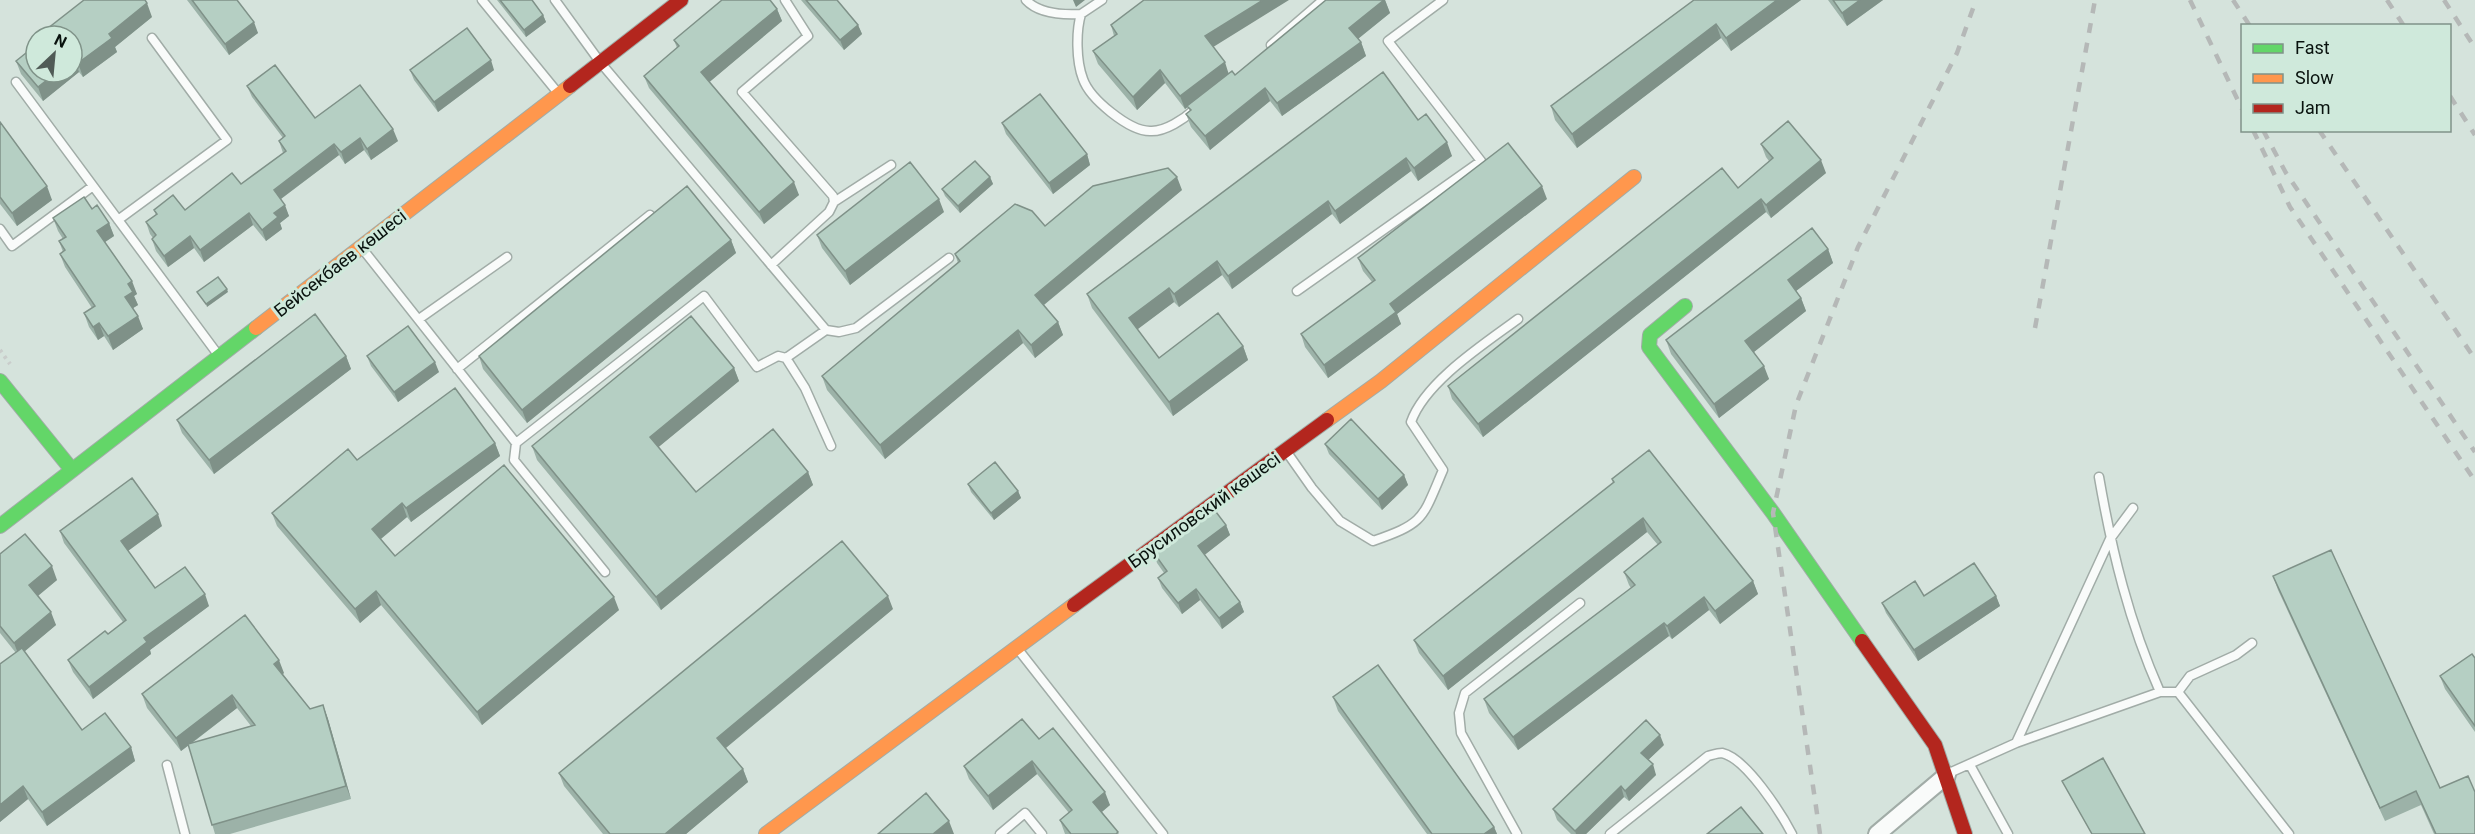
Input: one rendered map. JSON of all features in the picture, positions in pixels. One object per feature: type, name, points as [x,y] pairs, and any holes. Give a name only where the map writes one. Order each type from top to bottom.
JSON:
[{"type":"street","name":"Бейсекбаев көшесі","points":[[0,526],[681,0]]},
{"type":"street","name":"Брусиловский көшесі","points":[[766,834],[1381,381],[1634,177]]},
{"type":"street","points":[[1685,306],[1650,335],[1649,347],[1655,359],[1812,568],[1935,745],[1947,775],[1958,820],[1965,834]]},
{"type":"street","points":[[0,381],[72,470]]},
{"type":"street","points":[[1883,831],[1947,775]]},
{"type":"lane","points":[[482,0],[558,94]]},
{"type":"lane","points":[[555,0],[600,62],[826,330],[839,332],[856,328],[949,258]]},
{"type":"lane","points":[[771,265],[830,212],[834,202],[833,196],[742,92],[808,36],[785,0]]},
{"type":"lane","points":[[1026,0],[1030,4],[1059,16],[1081,14],[1102,0]]},
{"type":"lane","points":[[1265,51],[1323,0]]},
{"type":"lane","points":[[1297,291],[1481,161],[1388,41],[1443,0]]},
{"type":"lane","points":[[1081,14],[1078,49],[1083,79],[1103,105],[1135,129],[1153,132],[1183,119],[1202,104]]},
{"type":"lane","points":[[118,220],[227,140],[152,38]]},
{"type":"lane","points":[[16,82],[219,356]]},
{"type":"lane","points":[[834,202],[891,165]]},
{"type":"lane","points":[[0,229],[12,246],[93,186]]},
{"type":"lane","points":[[457,369],[650,215]]},
{"type":"lane","points":[[361,247],[516,443]]},
{"type":"lane","points":[[419,319],[507,257]]},
{"type":"lane","points":[[605,572],[514,460],[516,443],[704,296],[758,367],[778,356],[786,358],[805,388],[831,446]]},
{"type":"lane","points":[[1286,451],[1312,488],[1340,521],[1373,541],[1403,531],[1420,521],[1443,470],[1411,422],[1416,407],[1462,360],[1518,319]]},
{"type":"lane","points":[[786,358],[826,330]]},
{"type":"lane","points":[[2099,477],[2110,539],[2138,640],[2160,692]]},
{"type":"lane","points":[[2016,743],[2110,539],[2133,508]]},
{"type":"lane","points":[[1517,834],[1461,733],[1459,713],[1465,693],[1580,603]]},
{"type":"lane","points":[[2178,692],[2190,676],[2236,655],[2252,643]]},
{"type":"lane","points":[[1016,648],[1162,834]]},
{"type":"lane","points":[[1947,775],[2016,743],[2160,692],[2178,692]]},
{"type":"lane","points":[[2178,692],[2289,834]]},
{"type":"lane","points":[[1610,834],[1708,756],[1721,753],[1740,763],[1782,814],[1792,834]]},
{"type":"lane","points":[[167,765],[185,834]]},
{"type":"lane","points":[[1970,765],[2008,834]]},
{"type":"lane","points":[[1000,834],[1024,813],[1042,834]]},
{"type":"building","points":[[84,0],[145,0],[147,3],[109,34],[112,38],[84,59],[84,24],[53,24]]},
{"type":"building","points":[[192,0],[237,0],[254,22],[225,44]]},
{"type":"building","points":[[500,0],[532,0],[543,15],[524,30]]},
{"type":"building","points":[[722,0],[770,0],[777,9],[701,72],[794,182],[759,212],[644,76],[679,46],[674,40]]},
{"type":"building","points":[[806,0],[837,0],[858,25],[840,40]]},
{"type":"building","points":[[1144,0],[1263,0],[1205,36],[1225,62],[1180,96],[1160,70],[1133,97],[1093,51],[1117,34],[1111,25]]},
{"type":"building","points":[[1326,0],[1384,0],[1349,28],[1361,42],[1277,103],[1265,88],[1205,136],[1186,114],[1191,110],[1187,106],[1232,71],[1235,75]]},
{"type":"building","points":[[1694,0],[1777,0],[1726,38],[1716,24],[1572,134],[1551,106]]},
{"type":"building","points":[[1833,0],[1860,0],[1842,13]]},
{"type":"building","points":[[467,28],[491,60],[434,102],[410,70]]},
{"type":"building","points":[[24,55],[24,70],[16,61]]},
{"type":"building","points":[[275,65],[315,118],[360,85],[393,129],[367,149],[360,138],[341,152],[334,144],[274,190],[285,205],[274,213],[278,217],[262,230],[249,213],[200,250],[190,236],[164,256],[152,239],[156,235],[146,222],[157,214],[154,210],[173,195],[185,210],[232,173],[241,184],[286,151],[279,141],[285,136],[247,86]]},
{"type":"building","points":[[1383,72],[1418,120],[1426,114],[1447,142],[1414,168],[1406,158],[1335,211],[1328,201],[1228,276],[1217,261],[1174,294],[1169,288],[1129,318],[1159,358],[1218,313],[1243,346],[1169,402],[1087,294]]},
{"type":"building","points":[[1040,94],[1087,154],[1049,183],[1002,123]]},
{"type":"building","points":[[1788,121],[1821,160],[1766,205],[1761,199],[1478,424],[1448,386],[1722,168],[1738,188],[1773,158],[1761,144]]},
{"type":"building","points":[[0,122],[47,186],[12,213],[0,197]]},
{"type":"building","points":[[1508,143],[1542,186],[1390,304],[1396,312],[1324,365],[1301,334],[1375,280],[1358,258]]},
{"type":"building","points":[[975,161],[990,177],[958,206],[942,189]]},
{"type":"building","points":[[910,162],[939,199],[845,271],[817,235]]},
{"type":"building","points":[[1168,168],[1177,177],[1035,295],[1058,322],[1031,345],[1018,330],[880,445],[822,376],[960,261],[955,254],[1015,204],[1032,211],[1045,226],[1093,186]]},
{"type":"building","points":[[687,186],[731,240],[522,410],[479,356]]},
{"type":"building","points":[[84,197],[92,209],[97,205],[109,223],[97,231],[132,281],[128,284],[133,292],[125,297],[138,316],[108,336],[99,323],[93,327],[84,313],[95,306],[60,254],[65,250],[59,241],[66,237],[53,218]]},
{"type":"building","points":[[1812,228],[1828,249],[1788,280],[1801,298],[1745,341],[1764,366],[1714,404],[1666,340]]},
{"type":"building","points":[[218,277],[227,289],[206,304],[197,292]]},
{"type":"building","points":[[315,314],[346,356],[209,460],[177,420]]},
{"type":"building","points":[[691,316],[734,368],[650,437],[696,492],[773,429],[808,472],[656,597],[532,446]]},
{"type":"building","points":[[408,326],[435,362],[394,392],[367,356]]},
{"type":"building","points":[[455,388],[495,443],[406,508],[402,503],[372,529],[395,556],[504,465],[614,597],[477,712],[376,591],[355,609],[272,513],[348,449],[357,460]]},
{"type":"building","points":[[1351,419],[1404,475],[1378,499],[1325,444]]},
{"type":"building","points":[[1649,450],[1753,581],[1715,611],[1704,597],[1667,626],[1664,623],[1513,737],[1484,699],[1635,585],[1624,572],[1661,542],[1643,518],[1443,676],[1414,640],[1614,482],[1612,479]]},
{"type":"building","points":[[995,462],[1018,491],[991,513],[968,484]]},
{"type":"building","points":[[132,478],[158,514],[121,541],[155,588],[185,567],[205,594],[144,638],[147,642],[89,687],[68,660],[105,631],[108,634],[126,620],[60,531]]},
{"type":"building","points":[[1213,508],[1226,525],[1198,546],[1240,602],[1219,618],[1196,589],[1178,603],[1158,578],[1167,571],[1154,553]]},
{"type":"building","points":[[25,534],[52,566],[29,585],[51,612],[14,643],[0,626],[0,554]]},
{"type":"building","points":[[842,541],[888,596],[717,738],[743,769],[665,834],[610,834],[559,773]]},
{"type":"building","points":[[2331,550],[2440,788],[2468,776],[2475,792],[2475,834],[2436,834],[2416,791],[2380,808],[2273,576]]},
{"type":"building","points":[[1974,563],[1996,596],[1914,650],[1882,603],[1915,581],[1924,596]]},
{"type":"building","points":[[245,615],[279,660],[274,664],[310,709],[323,705],[346,786],[212,825],[188,744],[255,725],[232,695],[176,738],[142,694]]},
{"type":"building","points":[[22,648],[82,730],[105,713],[131,747],[42,812],[23,786],[0,805],[0,664]]},
{"type":"building","points":[[2472,654],[2475,658],[2475,726],[2440,676]]},
{"type":"building","points":[[1378,665],[1494,827],[1484,834],[1432,834],[1333,697]]},
{"type":"building","points":[[1022,719],[1039,739],[1053,728],[1105,792],[1093,802],[1118,832],[1116,834],[1071,834],[1060,820],[1072,810],[1032,761],[988,796],[964,766]]},
{"type":"building","points":[[1646,720],[1660,735],[1641,753],[1653,764],[1625,791],[1621,786],[1575,831],[1553,809]]},
{"type":"building","points":[[2103,758],[2145,834],[2092,834],[2062,781]]},
{"type":"building","points":[[926,793],[949,821],[933,834],[878,834]]},
{"type":"building","points":[[1741,807],[1763,834],[1707,834]]},
{"type":"railway","points":[[1820,834],[1773,513],[1796,405],[1858,247],[1957,53],[1976,0]]},
{"type":"railway","points":[[2035,328],[2095,0]]},
{"type":"railway","points":[[2190,0],[2241,107]]},
{"type":"railway","points":[[2233,0],[2249,24]]},
{"type":"railway","points":[[2387,0],[2403,24]]},
{"type":"railway","points":[[2444,0],[2475,48]]},
{"type":"railway","points":[[2451,98],[2475,135]]},
{"type":"railway","points":[[2254,132],[2290,207],[2475,481]]},
{"type":"railway","points":[[2264,132],[2286,173],[2475,452]]},
{"type":"railway","points":[[2320,132],[2475,359]]},
{"type":"traffic: fast","points":[[1685,306],[1650,335],[1649,347],[1773,513],[1862,641]]},
{"type":"traffic: fast","points":[[0,526],[256,328]]},
{"type":"traffic: fast","points":[[0,381],[72,470]]},
{"type":"traffic: slow","points":[[256,328],[570,86]]},
{"type":"traffic: slow","points":[[1327,420],[1381,381],[1634,177]]},
{"type":"traffic: slow","points":[[766,834],[1074,605]]},
{"type":"traffic: jam","points":[[570,86],[681,0]]},
{"type":"traffic: jam","points":[[1074,605],[1327,420]]},
{"type":"traffic: jam","points":[[1862,641],[1935,745],[1965,834]]}]
